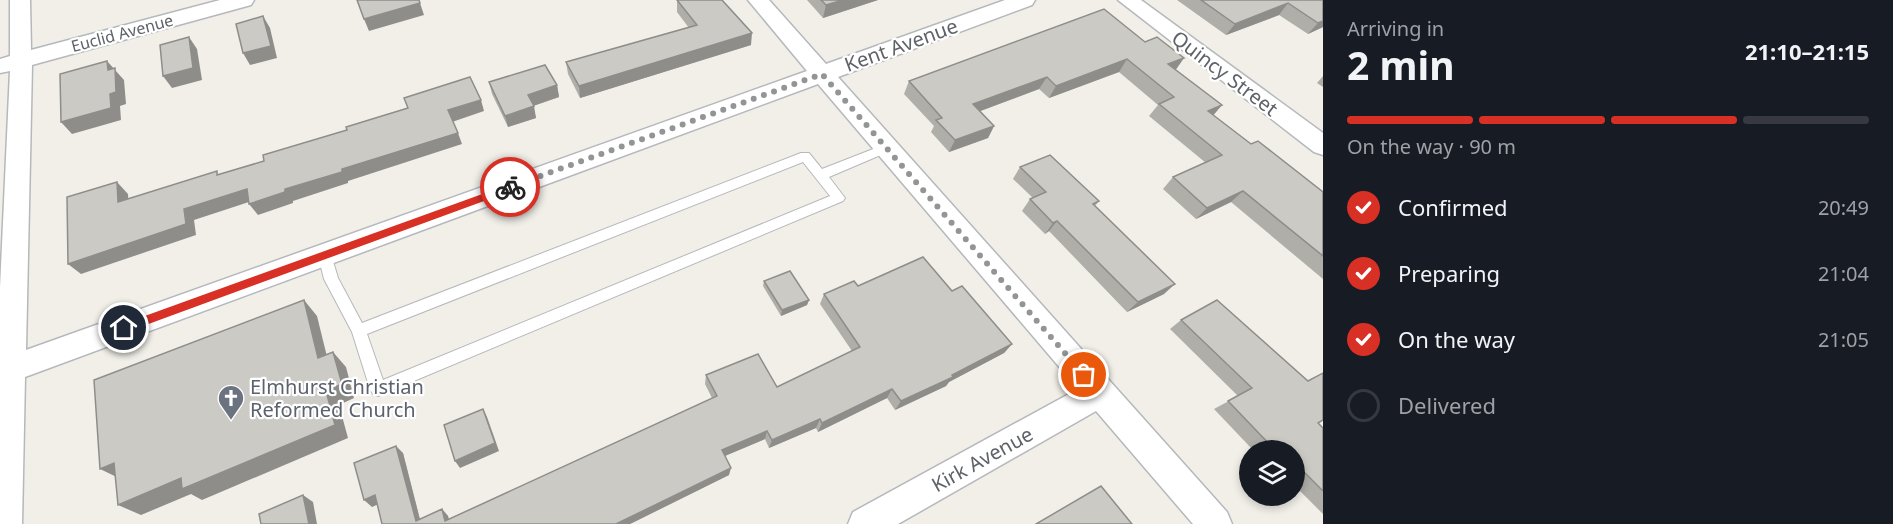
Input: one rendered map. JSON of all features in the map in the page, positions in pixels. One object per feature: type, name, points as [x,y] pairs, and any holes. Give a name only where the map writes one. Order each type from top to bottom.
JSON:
[{"type":"street","points":[[5,524],[6,371],[21,97],[10,63],[20,0]]},
{"type":"street","name":"Euclid Avenue","points":[[10,63],[244,0]]},
{"type":"street","points":[[758,0],[1215,524]]},
{"type":"street","name":"Kent Avenue","points":[[6,371],[1025,0]]},
{"type":"street","name":"Quincy Street","points":[[1128,0],[1323,146]]},
{"type":"street","name":"Kirk Avenue","points":[[865,524],[1099,393]]},
{"type":"lane","points":[[820,175],[886,148]]},
{"type":"lane","points":[[325,255],[331,279],[360,331],[378,389],[839,198],[805,156],[360,331]]},
{"type":"building","points":[[357,0],[419,0],[420,3],[364,19]]},
{"type":"building","points":[[677,0],[722,0],[752,33],[579,86],[566,62],[697,25]]},
{"type":"building","points":[[821,0],[843,0],[826,5]]},
{"type":"building","points":[[1201,0],[1323,0],[1323,21],[1318,23],[1288,3],[1235,24]]},
{"type":"building","points":[[1104,9],[1145,42],[1157,37],[1184,58],[1168,64],[1222,105],[1208,111],[1251,144],[1258,141],[1323,192],[1323,256],[1243,191],[1207,208],[1173,177],[1222,155],[1159,104],[1174,97],[1127,59],[1056,86],[1047,77],[973,104],[994,126],[955,140],[936,120],[942,118],[909,81]]},
{"type":"building","points":[[263,16],[271,46],[243,53],[236,24]]},
{"type":"building","points":[[189,37],[193,68],[163,76],[160,45]]},
{"type":"building","points":[[107,61],[108,70],[115,68],[116,92],[110,94],[111,108],[61,122],[60,74]]},
{"type":"building","points":[[545,65],[557,85],[528,95],[534,106],[505,116],[489,82]]},
{"type":"building","points":[[470,77],[481,100],[448,110],[458,133],[342,169],[342,172],[285,189],[285,192],[249,204],[247,189],[184,209],[186,224],[68,264],[67,197],[117,182],[118,202],[217,171],[217,175],[264,161],[263,155],[347,130],[346,127],[408,108],[404,98]]},
{"type":"building","points":[[1050,155],[1099,201],[1093,204],[1175,284],[1138,302],[1057,221],[1053,223],[1030,199],[1046,192],[1020,167]]},
{"type":"building","points":[[923,257],[952,291],[962,286],[1012,344],[952,375],[953,377],[901,401],[892,389],[822,423],[820,419],[772,440],[767,431],[722,450],[731,468],[616,524],[382,524],[375,495],[364,500],[354,463],[396,446],[416,521],[442,509],[445,521],[717,396],[706,375],[758,354],[777,387],[860,347],[824,294],[854,281],[858,286]]},
{"type":"building","points":[[790,271],[809,300],[782,310],[764,281]]},
{"type":"building","name":"Elmhurst Christian Reformed Church","points":[[304,300],[318,358],[333,352],[342,384],[326,391],[335,425],[182,489],[181,478],[118,505],[114,463],[100,469],[94,380]]},
{"type":"building","points":[[1217,300],[1308,381],[1323,373],[1323,420],[1318,423],[1323,428],[1323,491],[1305,473],[1305,440],[1265,440],[1228,401],[1252,388],[1181,320]]},
{"type":"building","points":[[483,409],[495,443],[455,461],[444,425]]},
{"type":"building","points":[[1101,486],[1132,524],[1036,524]]},
{"type":"building","points":[[303,495],[309,524],[261,524],[259,514]]},
{"type":"way so far","points":[[510,187],[822,74],[1084,375]]},
{"type":"place","name":"Elmhurst Christian Reformed Church","points":[[231,421]]},
{"type":"route","points":[[124,328],[510,187]]}]
